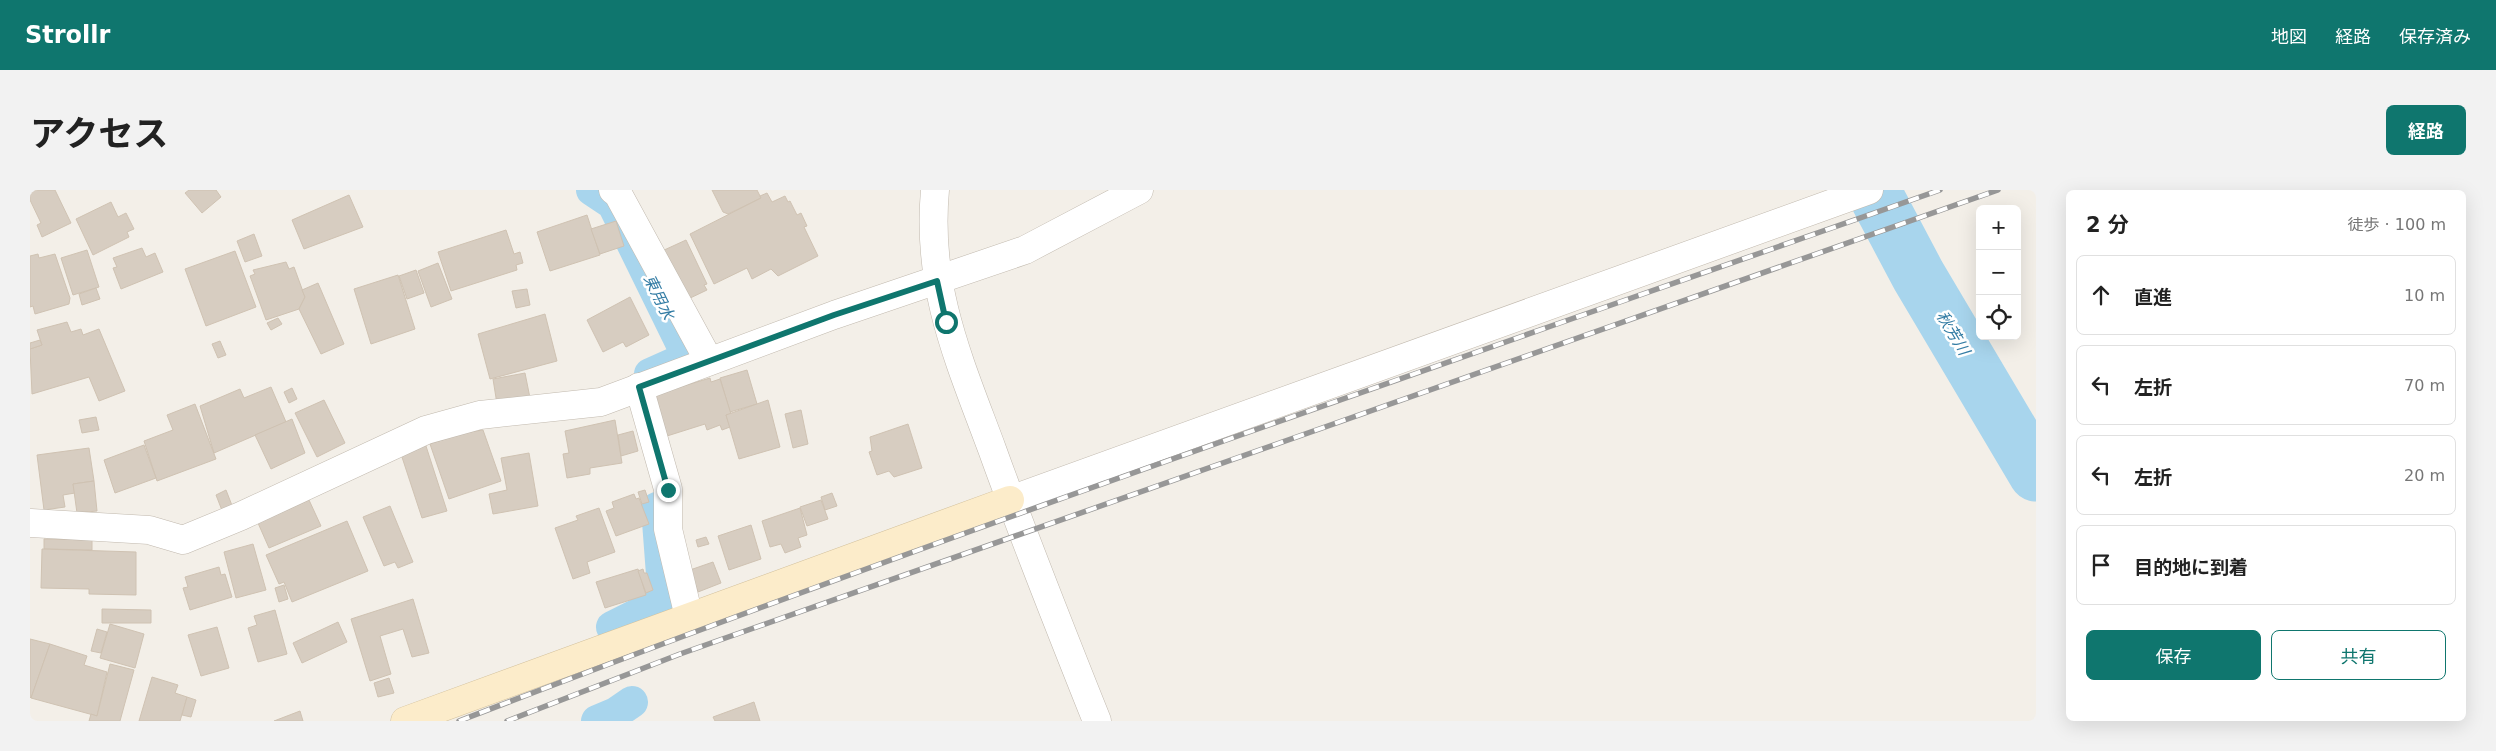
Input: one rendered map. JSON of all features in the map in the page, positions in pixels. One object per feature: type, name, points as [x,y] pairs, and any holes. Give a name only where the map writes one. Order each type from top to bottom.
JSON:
[{"type":"street","points":[[613,190],[618,194],[709,361]]},
{"type":"street","points":[[935,190],[934,248],[937,281],[946,322],[1010,500],[1097,721]]},
{"type":"street","points":[[30,522],[149,530],[182,540],[241,516],[426,430],[480,415],[601,402],[834,315],[1025,250],[1139,190]]},
{"type":"street","points":[[405,721],[1858,194]]},
{"type":"street","points":[[639,387],[668,490],[668,529],[689,617]]},
{"type":"building","points":[[30,190],[55,190],[71,223],[42,237],[37,225],[41,223],[30,200]]},
{"type":"building","points":[[189,190],[216,190],[221,197],[202,213],[185,193]]},
{"type":"building","points":[[712,190],[757,190],[761,198],[728,214],[723,212]]},
{"type":"building","points":[[767,193],[772,202],[785,196],[788,202],[790,201],[797,215],[801,213],[807,226],[804,227],[818,256],[778,276],[771,269],[752,279],[747,268],[714,284],[690,234],[761,198],[760,196]]},
{"type":"building","points":[[349,195],[363,227],[304,249],[292,220]]},
{"type":"building","points":[[111,202],[118,217],[126,213],[134,229],[127,232],[129,237],[93,255],[76,219]]},
{"type":"building","points":[[587,215],[600,255],[550,271],[537,232]]},
{"type":"building","points":[[616,221],[624,246],[600,254],[591,229]]},
{"type":"building","points":[[506,230],[514,254],[520,252],[523,263],[516,265],[517,270],[451,291],[438,252]]},
{"type":"building","points":[[254,234],[262,256],[245,262],[237,241]]},
{"type":"building","points":[[686,240],[707,284],[704,285],[707,290],[686,300],[662,251]]},
{"type":"building","points":[[142,248],[146,257],[155,253],[163,272],[121,289],[113,268],[117,267],[113,258]]},
{"type":"building","points":[[87,250],[99,287],[73,295],[61,258]]},
{"type":"building","points":[[235,251],[256,307],[206,326],[185,269]]},
{"type":"building","points":[[38,254],[39,258],[55,254],[70,298],[69,304],[35,314],[33,306],[30,307],[30,256]]},
{"type":"building","points":[[286,262],[289,269],[294,267],[305,297],[299,309],[266,320],[250,276],[255,274],[253,270]]},
{"type":"building","points":[[438,263],[452,299],[431,307],[418,271]]},
{"type":"building","points":[[416,270],[424,293],[407,299],[399,276]]},
{"type":"building","points":[[398,275],[415,329],[371,344],[354,289]]},
{"type":"building","points":[[318,283],[344,344],[321,354],[299,309],[305,297],[302,290]]},
{"type":"building","points":[[96,288],[100,299],[82,305],[79,294]]},
{"type":"building","points":[[527,289],[530,305],[516,308],[512,291]]},
{"type":"building","points":[[630,297],[649,335],[626,347],[623,342],[603,352],[587,320]]},
{"type":"building","points":[[545,314],[557,361],[490,379],[478,334]]},
{"type":"building","points":[[278,318],[282,324],[271,330],[267,323]]},
{"type":"building","points":[[67,322],[71,332],[81,329],[83,335],[99,329],[125,391],[99,401],[89,377],[32,394],[30,349],[42,345],[37,330]]},
{"type":"building","points":[[40,340],[42,345],[30,349],[30,343]]},
{"type":"building","points":[[220,341],[226,355],[218,358],[212,344]]},
{"type":"building","points":[[747,370],[757,404],[730,412],[720,378]]},
{"type":"building","points":[[525,373],[530,398],[497,404],[493,379]]},
{"type":"building","points":[[710,378],[711,382],[720,379],[731,414],[726,415],[730,427],[722,430],[720,425],[707,430],[705,424],[667,436],[654,395]]},
{"type":"building","points":[[271,387],[286,422],[214,453],[200,406],[240,389],[244,398]]},
{"type":"building","points":[[292,388],[297,399],[289,403],[284,392]]},
{"type":"building","points":[[324,400],[345,443],[317,457],[295,413]]},
{"type":"building","points":[[768,400],[780,447],[739,459],[726,415]]},
{"type":"building","points":[[195,404],[216,459],[157,481],[144,441],[173,430],[167,415]]},
{"type":"building","points":[[801,410],[808,444],[793,448],[785,414]]},
{"type":"building","points":[[96,417],[99,430],[82,433],[79,420]]},
{"type":"building","points":[[292,419],[305,453],[271,469],[255,435]]},
{"type":"building","points":[[615,420],[622,463],[590,468],[590,474],[567,478],[563,454],[569,453],[565,431]]},
{"type":"building","points":[[908,424],[922,468],[894,477],[889,471],[877,475],[869,452],[872,451],[870,437]]},
{"type":"building","points":[[483,430],[501,481],[449,499],[430,444],[463,433]]},
{"type":"building","points":[[633,431],[638,451],[621,456],[618,435]]},
{"type":"building","points":[[425,443],[447,511],[422,518],[400,451]]},
{"type":"building","points":[[144,445],[156,478],[115,493],[104,460]]},
{"type":"building","points":[[89,448],[94,481],[73,484],[75,493],[63,495],[65,507],[44,510],[37,455]]},
{"type":"building","points":[[529,453],[538,506],[493,514],[489,494],[507,490],[501,458]]},
{"type":"building","points":[[94,481],[97,511],[77,513],[73,484]]},
{"type":"building","points":[[226,490],[233,508],[223,513],[216,495]]},
{"type":"building","points":[[645,490],[649,502],[642,504],[638,492]]},
{"type":"building","points":[[832,493],[837,506],[825,510],[821,497]]},
{"type":"building","points":[[634,494],[636,499],[639,498],[649,524],[616,536],[606,511],[614,508],[612,502]]},
{"type":"building","points":[[309,500],[321,526],[269,548],[258,523]]},
{"type":"building","points":[[821,500],[828,519],[807,526],[800,507]]},
{"type":"building","points":[[390,506],[413,562],[398,568],[395,562],[384,566],[363,517]]},
{"type":"building","points":[[599,508],[615,552],[587,562],[590,573],[573,579],[555,528],[578,520],[576,516]]},
{"type":"building","points":[[800,508],[807,535],[798,538],[801,547],[785,553],[781,544],[770,547],[762,521]]},
{"type":"building","points":[[347,521],[368,571],[292,602],[284,582],[279,584],[266,555]]},
{"type":"building","points":[[751,525],[761,559],[729,570],[718,536]]},
{"type":"building","points":[[706,537],[709,544],[698,547],[696,540]]},
{"type":"building","points":[[44,539],[92,540],[92,550],[44,549]]},
{"type":"building","points":[[253,544],[266,590],[236,598],[224,552]]},
{"type":"building","points":[[42,549],[136,552],[136,595],[89,594],[89,589],[41,588]]},
{"type":"building","points":[[713,562],[721,583],[698,592],[690,570]]},
{"type":"building","points":[[219,567],[221,575],[225,574],[232,597],[190,610],[183,588],[188,587],[185,577]]},
{"type":"building","points":[[638,569],[646,595],[605,608],[596,582]]},
{"type":"building","points":[[643,569],[644,573],[647,573],[653,590],[646,593],[638,571]]},
{"type":"building","points":[[284,585],[288,599],[279,602],[275,588]]},
{"type":"building","points":[[413,599],[429,653],[412,657],[403,629],[380,636],[391,674],[370,681],[351,619]]},
{"type":"building","points":[[102,609],[151,610],[151,623],[102,623]]},
{"type":"building","points":[[275,610],[287,654],[258,662],[248,628],[257,625],[254,616]]},
{"type":"building","points":[[338,622],[347,642],[302,663],[293,643]]},
{"type":"building","points":[[110,624],[144,634],[135,668],[100,658]]},
{"type":"building","points":[[217,627],[229,668],[201,676],[188,635]]},
{"type":"building","points":[[97,629],[107,632],[101,653],[91,651]]},
{"type":"building","points":[[30,639],[50,644],[31,698],[30,697]]},
{"type":"building","points":[[50,644],[87,656],[84,665],[107,672],[97,716],[31,698]]},
{"type":"building","points":[[110,664],[134,670],[120,721],[89,721],[91,714],[97,716]]},
{"type":"building","points":[[152,677],[178,685],[175,693],[187,697],[180,721],[139,721]]},
{"type":"building","points":[[389,678],[394,693],[378,697],[374,683]]},
{"type":"building","points":[[187,697],[196,700],[191,717],[182,715]]},
{"type":"building","points":[[754,702],[760,721],[715,721],[713,717]]},
{"type":"building","points":[[300,711],[303,721],[274,721]]},
{"type":"waterway","name":"東用水","points":[[592,190],[613,204],[688,357],[650,374]]},
{"type":"waterway","name":"秋芳川","points":[[1873,190],[1918,275],[2036,474]]},
{"type":"waterway","name":"東用水","points":[[612,627],[664,601],[657,508]]},
{"type":"waterway","name":"東用水","points":[[597,721],[616,713],[632,702]]},
{"type":"railway","points":[[459,721],[643,651],[1012,516],[1940,190]]},
{"type":"railway","points":[[507,721],[680,654],[1998,190]]},
{"type":"route","points":[[668,490],[639,387],[834,315],[937,281],[946,322]]}]
